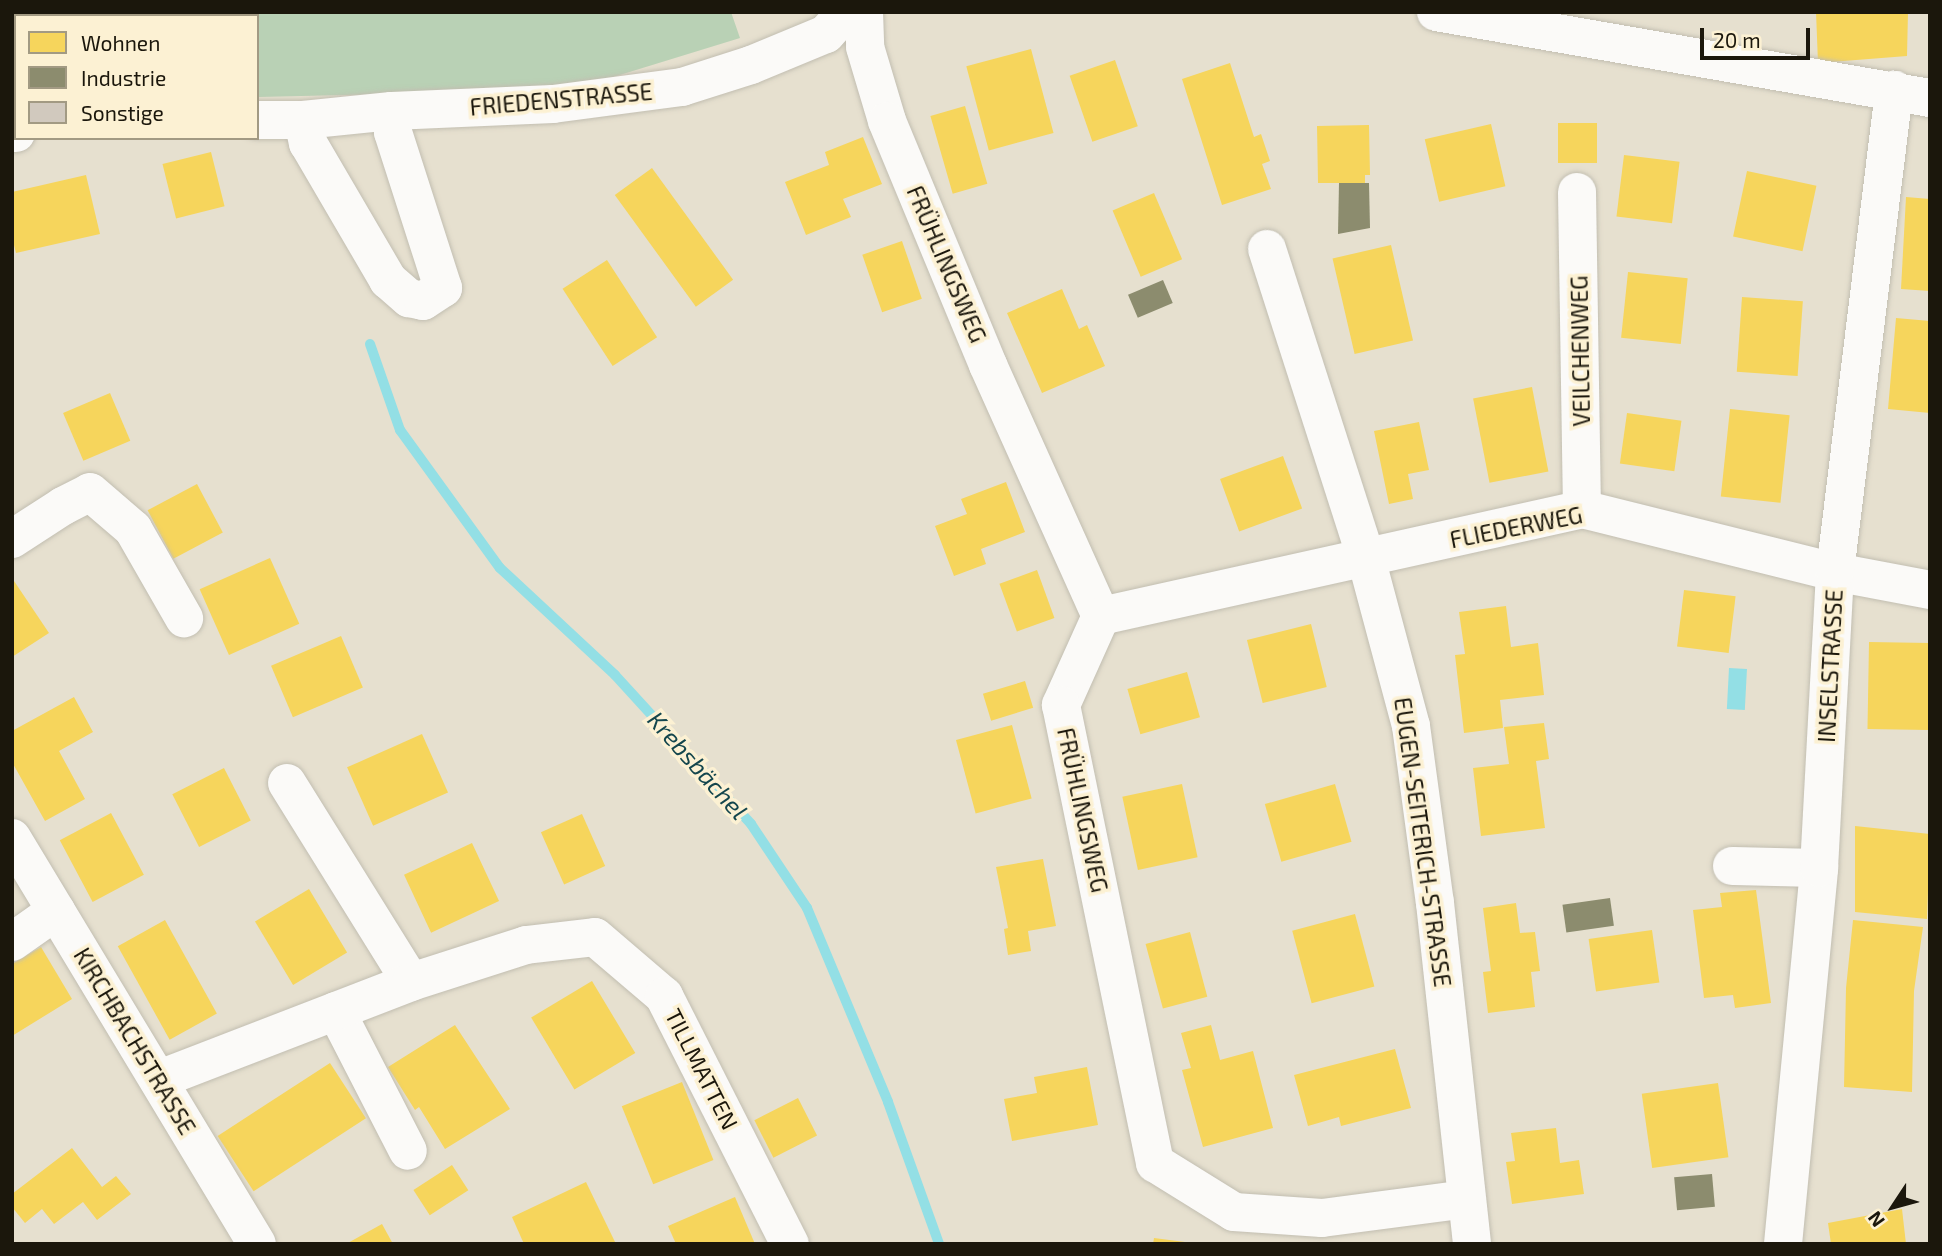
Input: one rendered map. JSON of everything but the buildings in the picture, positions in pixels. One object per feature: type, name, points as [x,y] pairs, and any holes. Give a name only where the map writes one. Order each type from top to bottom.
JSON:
[{"type":"street","name":"FRIEDENSTRASSE","points":[[259,120],[303,120],[392,111],[553,104],[682,87],[751,65],[826,34],[846,12]]},
{"type":"street","name":"FRÜHLINGSWEG","points":[[864,12],[865,47],[887,121],[989,365],[1101,616],[1061,705],[1155,1163],[1234,1212],[1322,1218],[1466,1199]]},
{"type":"street","points":[[1436,12],[1912,94]]},
{"type":"street","name":"INSELSTRASSE","points":[[1783,1244],[1819,868],[1835,572],[1912,94]]},
{"type":"street","points":[[303,120],[308,143],[388,280],[409,298],[423,302],[443,288],[393,132],[392,111]]},
{"type":"street","name":"VEILCHENWEG","points":[[1577,192],[1582,509]]},
{"type":"street","name":"EUGEN-SEITERICH-STRASSE","points":[[1267,249],[1366,558],[1411,726],[1435,903],[1472,1244]]},
{"type":"street","points":[[12,539],[90,492],[133,529],[184,618]]},
{"type":"street","name":"FLIEDERWEG","points":[[1101,616],[1582,509],[1835,572],[1930,590]]},
{"type":"street","points":[[287,783],[411,982]]},
{"type":"street","name":"KIRCHBACHSTRASSE","points":[[12,838],[160,1079],[257,1244]]},
{"type":"street","points":[[1732,866],[1819,868]]},
{"type":"street","points":[[12,942],[56,911]]},
{"type":"street","name":"TILLMATTEN","points":[[160,1079],[411,982],[526,945],[595,937],[664,996],[790,1244]]},
{"type":"street","points":[[336,1011],[408,1151]]},
{"type":"green space","points":[[731,12],[740,38],[571,90],[259,97],[259,14],[94,14]]},
{"type":"water","points":[[1729,668],[1747,669],[1745,710],[1727,709]]},
{"type":"waterway","name":"Krebsbächel","points":[[370,344],[400,430],[500,568],[615,675],[751,824],[807,908],[888,1102],[939,1244]]}]
